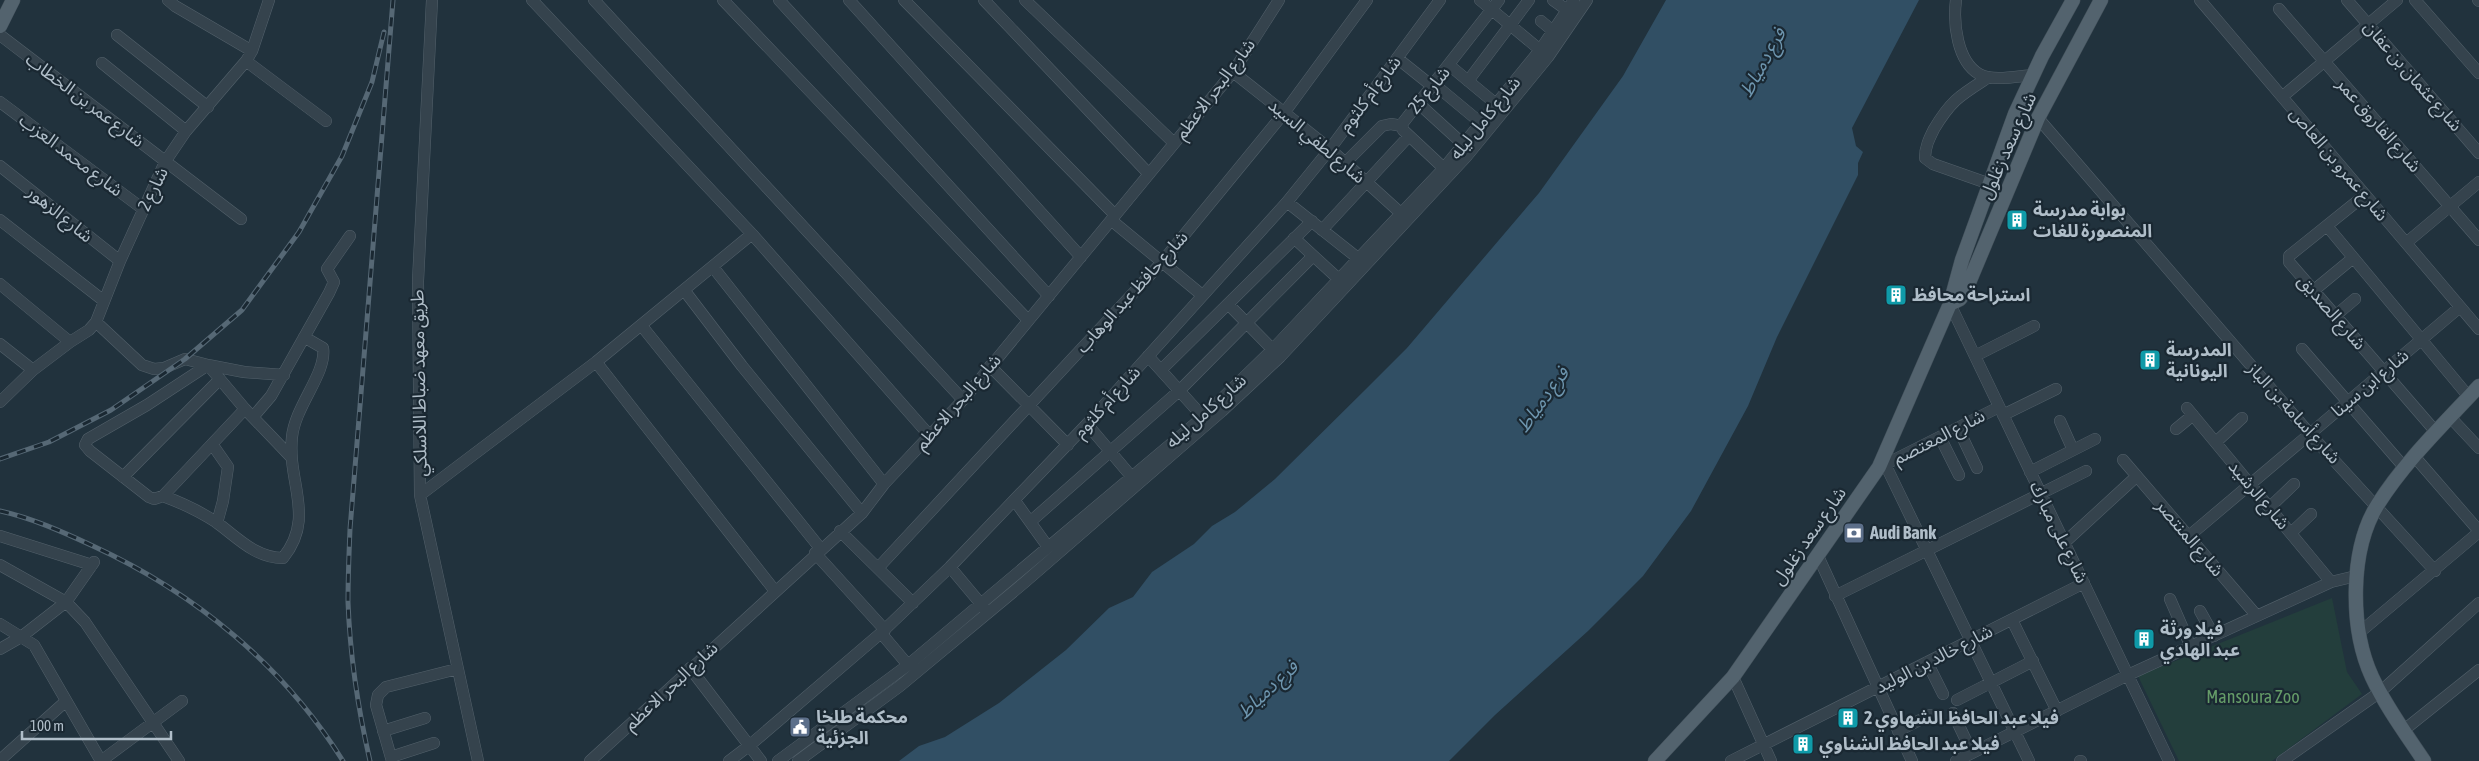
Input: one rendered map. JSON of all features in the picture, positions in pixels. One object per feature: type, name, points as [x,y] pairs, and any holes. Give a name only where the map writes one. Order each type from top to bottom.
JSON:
[{"type":"main road","points":[[0,26],[13,0]]},
{"type":"main road","name":"شارع سعد زغلول","points":[[1655,761],[1733,677],[1882,466],[1950,304],[1962,260],[2015,114],[2033,75],[2073,0]]},
{"type":"main road","name":"شارع سعد زغلول","points":[[1950,304],[1960,299],[1965,292],[2038,118],[2101,0]]},
{"type":"main road","points":[[2424,761],[2380,692],[2366,659],[2360,632],[2356,576],[2365,532],[2377,505],[2414,456],[2479,387]]},
{"type":"street","points":[[168,0],[174,6],[252,51]]},
{"type":"street","name":"شارع 2","points":[[0,402],[33,370],[89,330],[96,322],[120,261],[166,162],[186,131],[246,62],[252,51],[270,0]]},
{"type":"street","name":"طريق معهد ضباط اللاسلكي","points":[[432,0],[418,281],[420,495],[478,761]]},
{"type":"street","points":[[532,0],[752,234],[930,436]]},
{"type":"street","points":[[594,0],[963,400]]},
{"type":"street","points":[[723,0],[1028,320]]},
{"type":"street","points":[[778,0],[1049,296]]},
{"type":"street","points":[[848,0],[1081,257]]},
{"type":"street","points":[[904,0],[1113,217],[1162,262],[1202,295]]},
{"type":"street","points":[[984,0],[1149,174]]},
{"type":"street","points":[[1026,0],[1174,143]]},
{"type":"street","name":"شارع البحر الاعظم","points":[[590,761],[818,551],[862,513],[884,484],[963,400],[1233,72],[1279,0]]},
{"type":"street","name":"شارع حافظ عبد الوهاب","points":[[878,568],[1162,262],[1284,113],[1367,0]]},
{"type":"street","name":"شارع أم كلثوم","points":[[729,761],[883,632],[1015,502],[1287,202],[1330,149],[1440,0]]},
{"type":"street","points":[[1480,0],[1495,5],[1510,25],[1544,54]]},
{"type":"street","points":[[1468,81],[1529,0]]},
{"type":"street","points":[[1553,0],[1567,10]]},
{"type":"street","name":"شارع كامل ليله","points":[[1447,171],[1463,144],[1480,123],[1544,54],[1553,31],[1574,0]]},
{"type":"street","name":"شارع كامل ليله","points":[[798,761],[900,686],[1048,547],[1135,481],[1222,411],[1447,171],[1587,0]]},
{"type":"street","points":[[1956,0],[1957,34],[1965,60],[1979,74],[1990,77],[2033,75]]},
{"type":"street","name":"شارع عمرو بن العاص","points":[[2200,0],[2479,329]]},
{"type":"street","name":"شارع عثمان بن عفان","points":[[2347,0],[2479,153]]},
{"type":"street","points":[[2282,97],[2397,0]]},
{"type":"street","points":[[2416,0],[2479,73]]},
{"type":"street","name":"شارع 25","points":[[1447,171],[1409,136],[1402,126],[1495,5]]},
{"type":"street","name":"شارع الفاروق عمر","points":[[2280,9],[2479,240]]},
{"type":"street","points":[[1540,21],[1553,31]]},
{"type":"street","points":[[117,35],[208,106]]},
{"type":"street","name":"شارع عمر بن الخطاب","points":[[0,36],[241,219]]},
{"type":"street","points":[[1397,58],[1480,123]]},
{"type":"street","points":[[246,62],[326,120]]},
{"type":"street","points":[[102,64],[186,131]]},
{"type":"street","points":[[1449,65],[1496,104]]},
{"type":"street","name":"شارع لطفي السيد","points":[[1233,72],[1330,149],[1404,216]]},
{"type":"street","points":[[1990,77],[1961,94],[1948,106],[1925,149],[1925,158],[1932,164],[1990,184]]},
{"type":"street","name":"شارع محمد العزب","points":[[0,102],[143,209]]},
{"type":"street","points":[[1418,103],[1463,144]]},
{"type":"street","name":"شارع أسامة بن الباز","points":[[2038,118],[2310,434],[2377,505],[2435,571]]},
{"type":"street","points":[[1345,163],[1382,126],[1391,124],[1402,126]]},
{"type":"street","points":[[1322,230],[1409,136]]},
{"type":"street","name":"شارع الزهور","points":[[0,166],[120,261]]},
{"type":"street","points":[[2406,243],[2479,182]]},
{"type":"street","points":[[2365,195],[2328,226],[2469,397]]},
{"type":"street","points":[[1287,202],[1359,259]]},
{"type":"street","name":"شارع كامل ليله","points":[[1343,283],[1359,259],[1404,216]]},
{"type":"street","points":[[0,220],[104,301]]},
{"type":"street","points":[[1161,370],[1312,221]]},
{"type":"street","name":"شارع الصديق","points":[[2328,226],[2288,259],[2313,291],[2436,432]]},
{"type":"street","points":[[420,495],[596,362],[752,234]]},
{"type":"street","points":[[208,366],[86,442],[86,448],[149,498],[154,499],[164,496],[212,444],[271,396],[333,286],[333,279],[327,269],[350,236]]},
{"type":"street","points":[[1294,238],[1343,283]]},
{"type":"street","points":[[1030,522],[1179,391],[1313,256]]},
{"type":"street","points":[[2313,291],[2353,258]]},
{"type":"street","points":[[714,267],[884,484]]},
{"type":"street","points":[[0,284],[70,342]]},
{"type":"street","points":[[684,290],[742,366],[862,513]]},
{"type":"street","points":[[2335,316],[2355,299]]},
{"type":"street","points":[[1228,304],[1276,354]]},
{"type":"street","name":"شارع على مبارك","points":[[1950,304],[2169,761]]},
{"type":"street","name":"شارع ابن سينا","points":[[2189,536],[2460,307]]},
{"type":"street","points":[[96,322],[142,365],[154,369],[164,368],[185,359],[208,366],[244,372],[284,374]]},
{"type":"street","points":[[641,325],[908,665]]},
{"type":"street","points":[[1974,356],[2034,326]]},
{"type":"street","points":[[164,496],[192,507],[258,552],[270,558],[283,558],[294,545],[299,529],[300,513],[291,456],[292,435],[297,414],[325,358],[323,348],[304,337]]},
{"type":"street","points":[[0,344],[33,370]]},
{"type":"street","points":[[2302,349],[2404,468]]},
{"type":"street","name":"شارع كامل ليله","points":[[778,761],[984,608],[1025,582],[1203,417],[1276,354]]},
{"type":"street","points":[[1148,356],[1203,417]]},
{"type":"street","points":[[596,362],[775,591]]},
{"type":"street","points":[[208,366],[249,413],[291,456]]},
{"type":"street","points":[[990,366],[1068,445]]},
{"type":"street","points":[[123,477],[220,379]]},
{"type":"street","name":"شارع المعتصم","points":[[1882,466],[1958,428],[2056,389]]},
{"type":"street","name":"شارع الرشيد","points":[[2176,429],[2190,412],[2332,582]]},
{"type":"street","points":[[2450,417],[2479,448]]},
{"type":"street","points":[[2216,442],[2242,418]]},
{"type":"street","points":[[2060,421],[2073,450]]},
{"type":"street","points":[[1087,424],[1135,481]]},
{"type":"street","points":[[1958,428],[1977,468]]},
{"type":"street","points":[[1940,437],[1959,475]]},
{"type":"street","points":[[2030,472],[2095,439]]},
{"type":"street","points":[[212,444],[228,467],[225,491],[217,523]]},
{"type":"street","points":[[2360,632],[2435,571],[2479,531],[2414,456]]},
{"type":"street","name":"شارع المنتصر","points":[[2123,460],[2257,616]]},
{"type":"street","points":[[1882,466],[1927,550],[2030,761]]},
{"type":"street","points":[[1835,596],[2086,471]]},
{"type":"street","points":[[2064,543],[2137,476]]},
{"type":"street","points":[[2270,507],[2294,484]]},
{"type":"street","points":[[1015,502],[1048,547]]},
{"type":"street","points":[[2290,533],[2311,514]]},
{"type":"street","points":[[840,531],[912,604]]},
{"type":"street","points":[[0,536],[93,564],[66,602],[21,637],[0,649]]},
{"type":"street","points":[[1818,556],[1912,761]]},
{"type":"street","points":[[0,565],[66,602],[85,622],[179,761]]},
{"type":"street","points":[[950,567],[984,608]]},
{"type":"street","points":[[1956,761],[2128,675],[2332,582],[2356,576]]},
{"type":"street","name":"شارع خالد بن الوليد","points":[[1731,761],[2084,584]]},
{"type":"street","points":[[2170,599],[2191,646]]},
{"type":"street","points":[[2282,761],[2380,692],[2479,603]]},
{"type":"street","points":[[2200,610],[2214,636]]},
{"type":"street","points":[[2012,620],[2057,710]]},
{"type":"street","points":[[0,624],[34,645],[65,702],[101,761],[182,701]]},
{"type":"street","points":[[1957,700],[2033,661]]},
{"type":"street","points":[[1927,662],[1943,694]]},
{"type":"street","points":[[690,668],[761,761]]},
{"type":"street","points":[[434,743],[391,759],[376,705],[381,690],[457,669]]},
{"type":"street","points":[[2404,730],[2479,670]]},
{"type":"street","points":[[1733,677],[1771,761]]},
{"type":"street","points":[[0,760],[65,702]]},
{"type":"street","points":[[1953,713],[1972,753]]},
{"type":"street","points":[[1898,731],[1930,715]]},
{"type":"street","points":[[383,731],[426,718]]},
{"type":"green space","name":"Mansoura Zoo","points":[[2332,598],[2347,672],[2362,694],[2272,761],[2179,761],[2138,676]]},
{"type":"water","name":"فرع دمياط","points":[[1666,0],[1919,0],[1852,128],[1856,146],[1863,152],[1858,163],[1858,175],[1777,337],[1748,406],[1691,511],[1643,576],[1588,631],[1495,715],[1449,761],[899,761],[919,746],[945,737],[999,703],[1066,650],[1109,608],[1133,597],[1152,572],[1194,544],[1212,526],[1235,512],[1275,479],[1366,389],[1407,348],[1539,193],[1623,76]]},
{"type":"railway","points":[[370,761],[358,702],[349,622],[350,529],[393,0]]},
{"type":"railway","points":[[0,459],[49,442],[111,410],[185,359],[242,310],[299,232],[342,156],[372,82],[384,32]]},
{"type":"railway","points":[[0,511],[36,521],[93,546],[131,565],[201,609],[234,635],[293,694],[319,726],[343,761]]},
{"type":"place","name":"بوابة مدرسة المنصورة للغات","points":[[2017,220]]},
{"type":"place","name":"استراحة محافظ","points":[[1896,295]]},
{"type":"place","name":"المدرسة اليونانية","points":[[2150,360]]},
{"type":"place","name":"Audi Bank","points":[[1854,533]]},
{"type":"place","name":"فيلا ورثة عبد الهادي","points":[[2144,639]]},
{"type":"place","name":"فيلا عبد الحافظ الشهاوي 2","points":[[1848,718]]},
{"type":"place","name":"محكمة طلخا الجزئية","points":[[800,727]]},
{"type":"place","name":"فيلا عبد الحافظ الشناوي","points":[[1803,744]]}]
